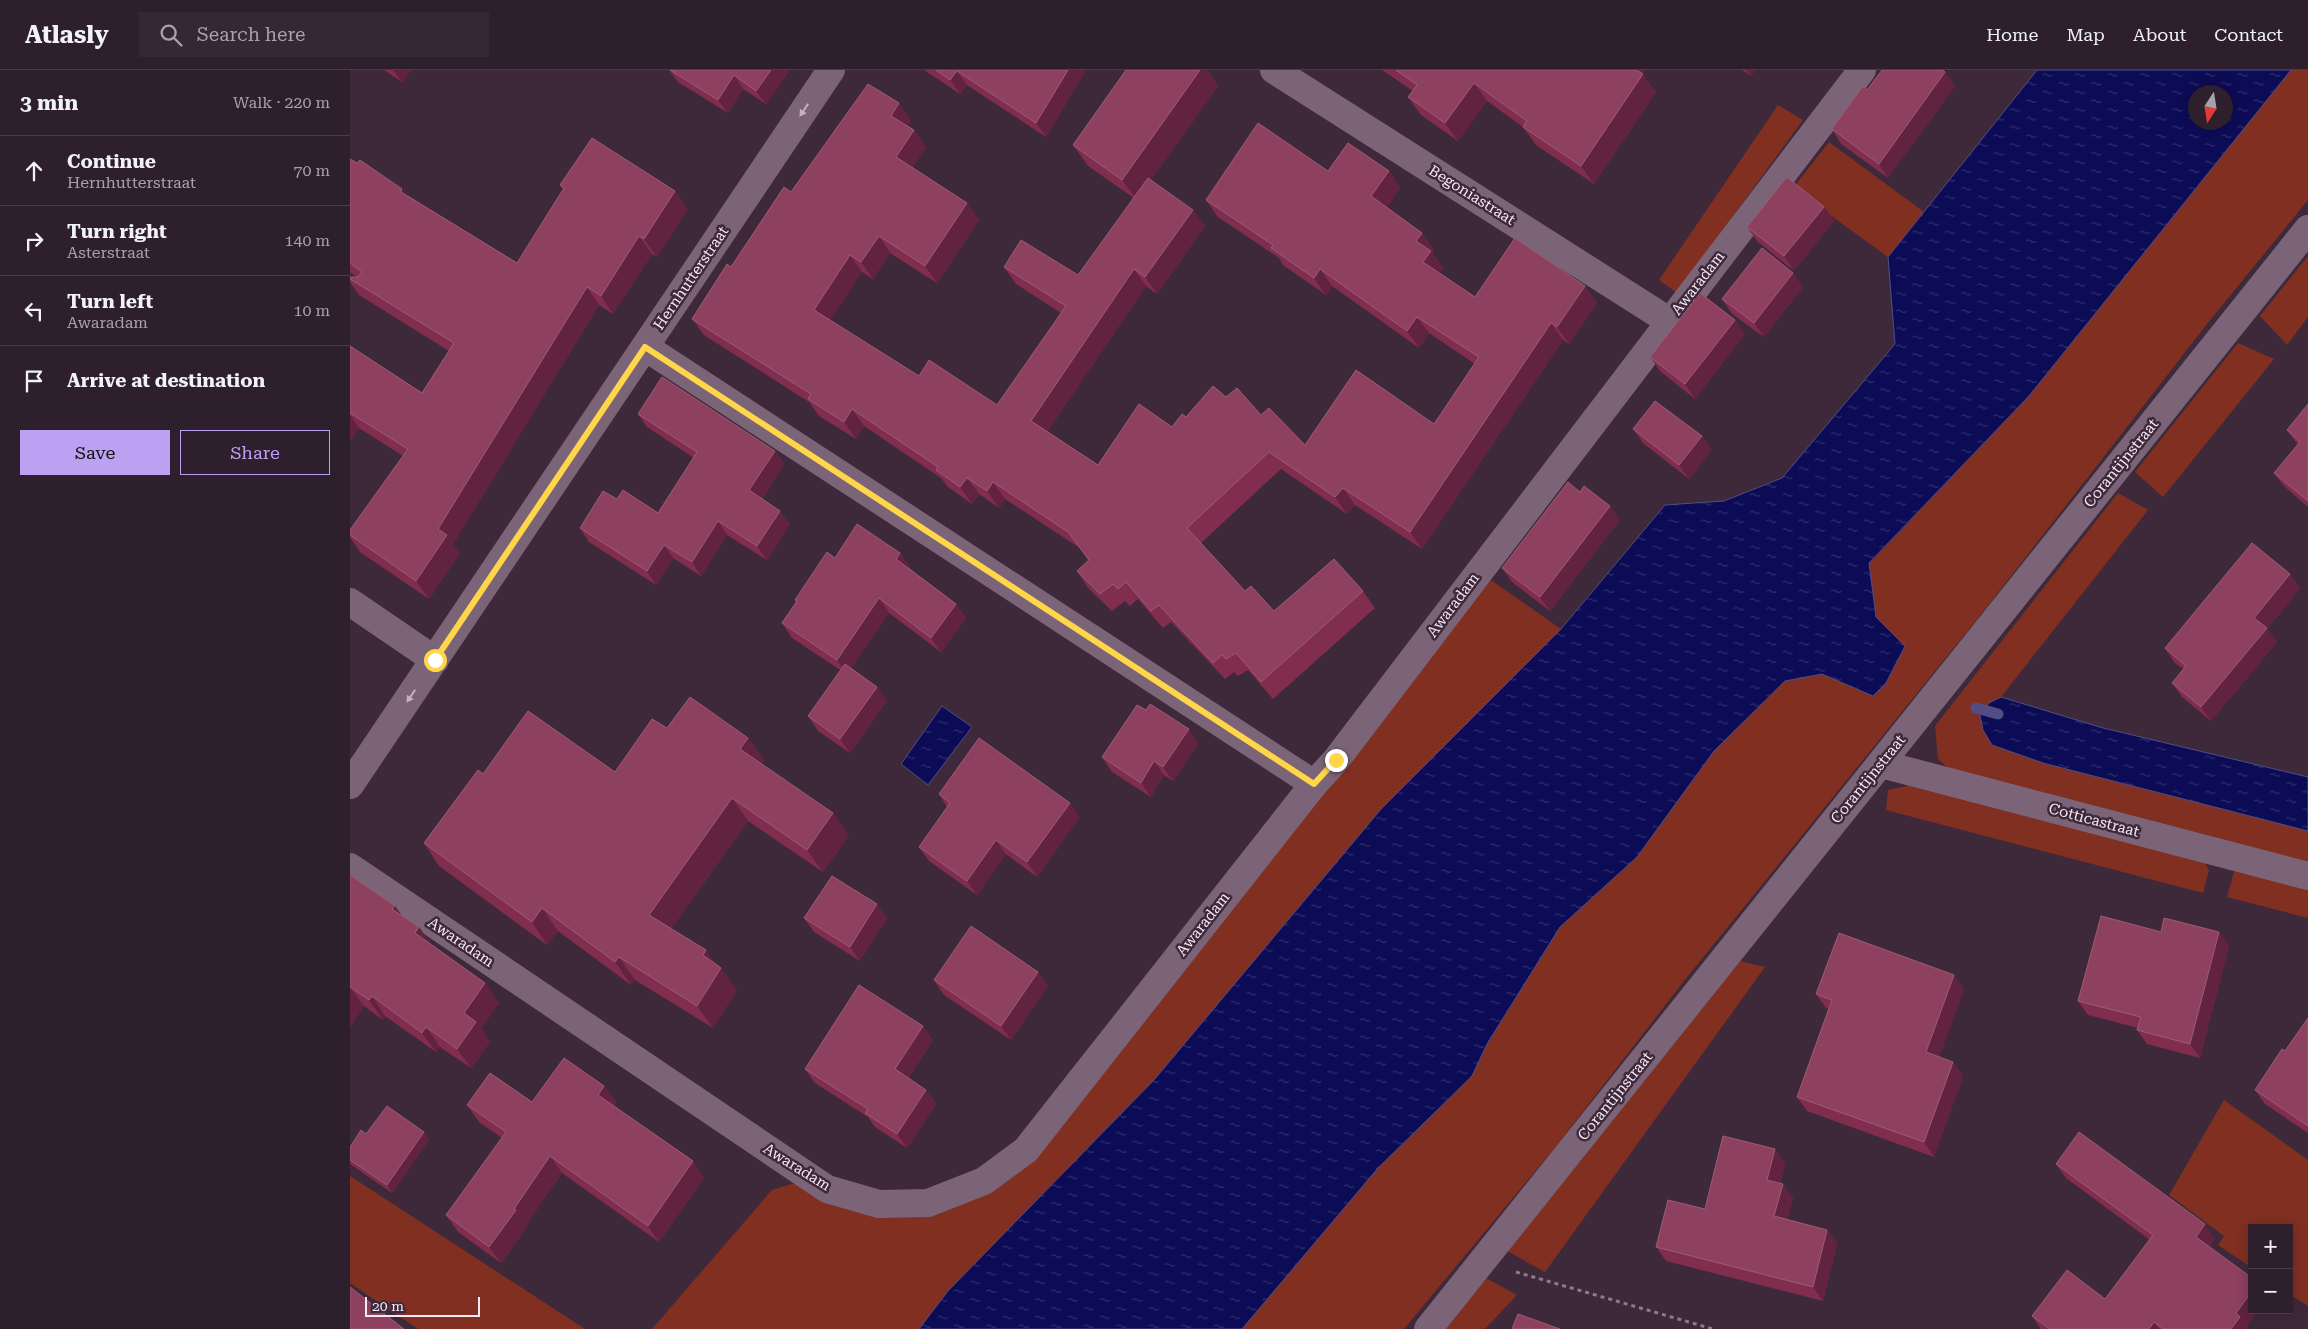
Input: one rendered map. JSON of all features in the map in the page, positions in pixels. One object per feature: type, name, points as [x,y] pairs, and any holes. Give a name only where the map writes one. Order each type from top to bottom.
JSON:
[{"type":"street","name":"Hernhutterstraat","points":[[350,785],[831,70]]},
{"type":"street","name":"Begoniastraat","points":[[1274,70],[1669,320]]},
{"type":"street","name":"Awaradam","points":[[350,867],[827,1188],[880,1204],[928,1203],[984,1181],[1026,1150],[1314,784],[1336,760],[1669,320],[1862,70]]},
{"type":"street","name":"Corantijnstraat","points":[[1428,1329],[2308,229]]},
{"type":"street","points":[[645,347],[1314,784]]},
{"type":"street","points":[[350,602],[435,660]]},
{"type":"street","name":"Cotticastraat","points":[[1881,764],[2308,876]]},
{"type":"path","points":[[1482,1262],[1713,1329]]},
{"type":"shaded area","points":[[2291,70],[2308,70],[2308,200],[2207,324],[1987,607],[1684,981],[1557,1145],[1404,1329],[1242,1329],[1378,1168],[1472,1076],[1487,1044],[1560,927],[1637,857],[1714,751],[1785,681],[1822,674],[1873,696],[1905,646],[1876,617],[1869,564],[2029,396]]},
{"type":"shaded area","points":[[1778,105],[1803,120],[1677,293],[1659,280]]},
{"type":"shaded area","points":[[1829,142],[1924,212],[1888,257],[1793,188]]},
{"type":"shaded area","points":[[2308,256],[2308,317],[2287,345],[2260,316]]},
{"type":"shaded area","points":[[2238,343],[2274,359],[2163,497],[2135,472]]},
{"type":"shaded area","points":[[2118,493],[2148,510],[2001,697],[1989,703],[1981,714],[1983,730],[1992,745],[2043,763],[2308,831],[2308,865],[1950,770],[1938,759],[1935,726]]},
{"type":"shaded area","points":[[1491,580],[1561,629],[1382,808],[1154,1080],[948,1291],[919,1329],[652,1329],[772,1190],[798,1182],[862,1210],[976,1196],[1327,784]]},
{"type":"shaded area","points":[[1918,784],[2203,860],[2209,870],[2203,893],[1886,810],[1888,790]]},
{"type":"shaded area","points":[[2236,865],[2308,885],[2308,918],[2227,897]]},
{"type":"shaded area","points":[[1740,961],[1765,967],[1545,1272],[1507,1251]]},
{"type":"shaded area","points":[[2224,1100],[2308,1160],[2308,1306],[2293,1297],[2293,1224],[2248,1224],[2248,1265],[2218,1245],[2224,1236],[2169,1195]]},
{"type":"shaded area","points":[[350,1176],[585,1329],[418,1329],[350,1283]]},
{"type":"shaded area","points":[[1486,1278],[1517,1295],[1485,1329],[1444,1329]]},
{"type":"water","points":[[2037,70],[2291,70],[2029,396],[1869,563],[1876,617],[1905,646],[1886,683],[1873,696],[1822,674],[1785,681],[1714,751],[1637,857],[1560,927],[1487,1044],[1472,1076],[1378,1168],[1242,1329],[919,1329],[948,1291],[1154,1080],[1382,808],[1561,629],[1665,505],[1724,501],[1782,478],[1895,344],[1888,257]]},
{"type":"water","points":[[2001,697],[2103,728],[2308,777],[2308,831],[2043,763],[1992,745],[1983,730],[1980,715],[1989,703]]},
{"type":"water","points":[[942,706],[972,727],[928,785],[901,764]]},
{"type":"building","points":[[670,70],[771,70],[756,91],[734,75],[718,100]]},
{"type":"building","points":[[936,70],[1068,70],[1036,123],[957,71],[950,80]]},
{"type":"building","points":[[1126,70],[1200,70],[1122,180],[1073,145]]},
{"type":"building","points":[[1396,70],[1637,70],[1643,74],[1581,166],[1523,127],[1527,121],[1474,83],[1445,123],[1408,97],[1417,85]]},
{"type":"building","points":[[1882,70],[1943,70],[1945,72],[1879,164],[1832,129],[1863,86],[1867,90]]},
{"type":"building","points":[[868,84],[899,103],[891,116],[914,130],[896,157],[967,203],[925,266],[879,236],[861,262],[850,255],[814,310],[919,376],[929,360],[997,405],[1066,306],[1004,267],[1021,240],[1078,275],[1148,178],[1193,210],[1145,277],[1134,269],[1031,421],[1098,465],[1139,404],[1172,427],[1182,414],[1186,417],[1213,386],[1226,397],[1237,388],[1261,415],[1269,408],[1305,445],[1356,370],[1434,424],[1479,357],[1417,317],[1407,331],[1320,269],[1314,278],[1271,248],[1273,245],[1206,200],[1258,123],[1328,171],[1348,143],[1389,171],[1371,196],[1422,233],[1416,241],[1431,251],[1423,262],[1475,297],[1515,238],[1585,286],[1557,327],[1551,323],[1410,532],[1343,488],[1335,497],[1269,452],[1187,528],[1245,591],[1251,586],[1274,611],[1334,559],[1363,591],[1261,682],[1236,653],[1226,659],[1222,655],[1213,663],[1159,605],[1151,611],[1126,582],[1118,589],[1113,584],[1100,594],[1077,571],[1089,560],[1068,532],[993,482],[987,491],[967,478],[960,487],[936,470],[938,467],[852,409],[844,422],[808,399],[811,394],[692,319],[727,264],[731,267],[784,187],[791,192]]},
{"type":"building","points":[[592,138],[675,191],[644,239],[639,236],[601,296],[587,287],[438,529],[447,535],[416,581],[350,535],[350,530],[408,449],[350,413],[350,346],[422,393],[454,343],[350,279],[350,277],[358,277],[362,272],[350,263],[350,159],[357,163],[360,160],[402,189],[401,192],[517,263],[564,188],[560,185]]},
{"type":"building","points":[[1787,177],[1824,207],[1784,256],[1747,227]]},
{"type":"building","points":[[1762,248],[1793,273],[1754,323],[1722,299]]},
{"type":"building","points":[[1700,293],[1735,320],[1685,384],[1650,357]]},
{"type":"building","points":[[662,377],[775,451],[749,490],[780,511],[757,546],[718,521],[692,562],[664,545],[647,571],[580,528],[603,491],[617,499],[623,490],[658,513],[697,452],[638,414]]},
{"type":"building","points":[[1655,401],[1702,436],[1679,465],[1633,429]]},
{"type":"building","points":[[2308,404],[2308,501],[2274,473],[2300,442],[2287,430]]},
{"type":"building","points":[[1568,482],[1580,492],[1584,486],[1610,506],[1540,597],[1502,568]]},
{"type":"building","points":[[857,524],[900,553],[896,559],[956,604],[931,638],[879,598],[837,660],[782,623],[827,552],[835,558]]},
{"type":"building","points":[[2252,543],[2290,574],[2254,618],[2267,628],[2201,707],[2172,683],[2186,666],[2165,648]]},
{"type":"building","points":[[845,664],[877,687],[840,739],[808,716]]},
{"type":"building","points":[[690,697],[748,738],[740,749],[833,813],[807,850],[732,798],[649,915],[706,950],[703,955],[721,968],[697,1006],[619,957],[615,962],[542,908],[532,922],[424,843],[478,770],[483,774],[528,711],[615,772],[652,719],[667,728]]},
{"type":"building","points":[[1150,704],[1189,729],[1163,767],[1154,761],[1141,783],[1102,757],[1137,705],[1146,710]]},
{"type":"building","points":[[979,738],[1070,803],[1027,862],[996,840],[967,881],[919,847],[950,803],[939,794]]},
{"type":"building","points":[[350,875],[395,906],[392,909],[419,927],[415,933],[485,983],[464,1013],[476,1022],[457,1049],[426,1027],[422,1033],[372,996],[369,1000],[350,987]]},
{"type":"building","points":[[832,876],[877,904],[850,947],[804,918]]},
{"type":"building","points":[[2101,916],[2161,932],[2164,918],[2219,932],[2190,1044],[2137,1030],[2141,1017],[2078,1001]]},
{"type":"building","points":[[971,926],[1038,972],[1001,1026],[934,980]]},
{"type":"building","points":[[1839,933],[1954,975],[1926,1052],[1953,1062],[1924,1142],[1797,1097],[1832,1000],[1816,994]]},
{"type":"building","points":[[859,985],[923,1026],[895,1069],[926,1090],[897,1134],[865,1113],[868,1109],[805,1069]]},
{"type":"building","points":[[2308,1018],[2308,1126],[2255,1090],[2282,1049],[2285,1051]]},
{"type":"building","points":[[564,1058],[604,1086],[598,1095],[693,1161],[648,1226],[550,1156],[514,1209],[516,1210],[489,1247],[446,1215],[506,1132],[467,1105],[490,1073],[532,1102]]},
{"type":"building","points":[[387,1106],[424,1132],[387,1185],[350,1160],[350,1147],[361,1130],[366,1134]]},
{"type":"building","points":[[2079,1132],[2205,1224],[2196,1237],[2248,1275],[2248,1296],[2236,1313],[2240,1317],[2231,1329],[2163,1329],[2154,1322],[2149,1329],[2050,1329],[2032,1316],[2067,1270],[2105,1299],[2153,1235],[2056,1164]]},
{"type":"building","points":[[1723,1136],[1775,1149],[1767,1180],[1783,1184],[1774,1216],[1827,1230],[1813,1287],[1656,1247],[1668,1200],[1705,1209]]},
{"type":"building","points":[[350,1287],[404,1329],[350,1329]]},
{"type":"building","points":[[1518,1314],[1560,1329],[1512,1329]]},
{"type":"waterway","points":[[1976,708],[1998,714]]},
{"type":"route","points":[[435,660],[645,347],[1314,784],[1336,760]]}]
